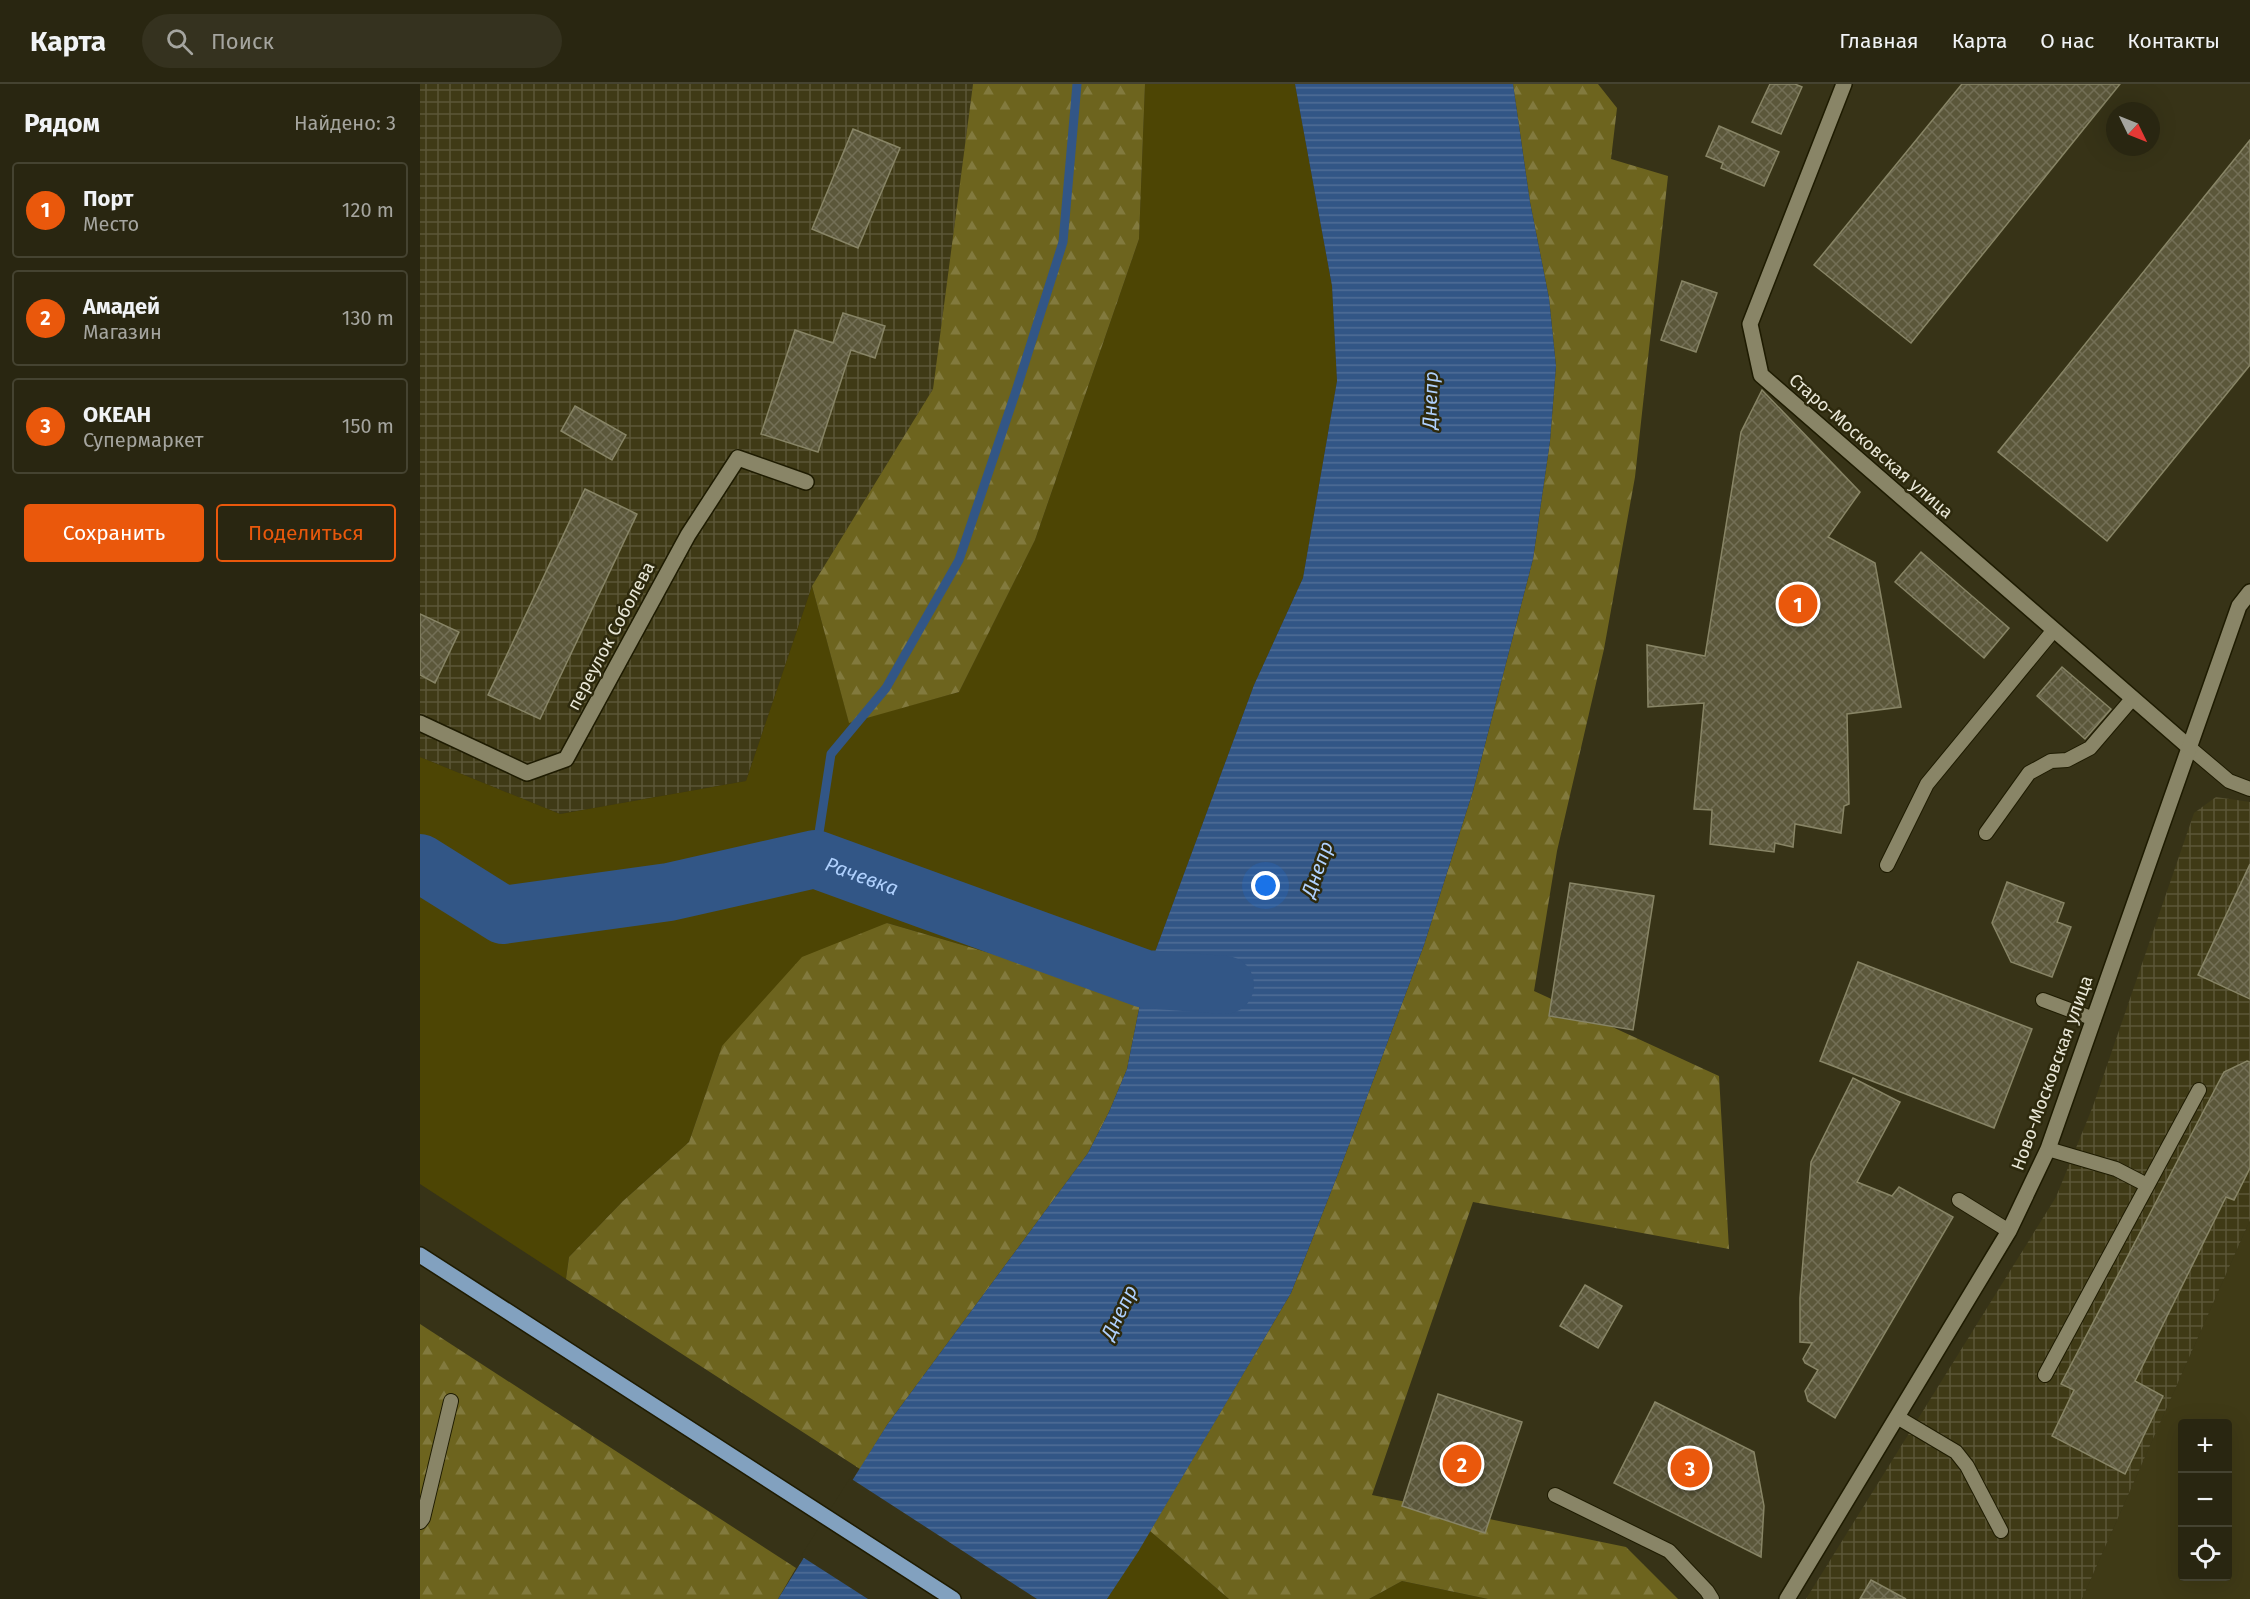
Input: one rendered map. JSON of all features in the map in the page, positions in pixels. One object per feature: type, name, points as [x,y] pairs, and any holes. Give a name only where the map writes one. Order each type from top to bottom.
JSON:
[{"type":"main road","points":[[420,1255],[952,1599]]},
{"type":"street","name":"Старо-Московская улица","points":[[1844,84],[1750,324],[1761,375],[2190,748]]},
{"type":"street","name":"переулок Соболева","points":[[420,723],[527,773],[566,759],[688,535],[738,458],[806,482]]},
{"type":"street","name":"Ново-Московская улица","points":[[1787,1599],[2010,1231],[2048,1149],[2239,606],[2250,591]]},
{"type":"lane","points":[[1887,865],[1927,784],[2053,631]]},
{"type":"lane","points":[[1986,832],[2029,773],[2051,761],[2067,760],[2090,748],[2132,699]]},
{"type":"lane","points":[[2190,748],[2229,781],[2250,789]]},
{"type":"lane","points":[[2043,1000],[2094,1019]]},
{"type":"lane","points":[[2045,1375],[2199,1090]]},
{"type":"lane","points":[[2048,1149],[2116,1169],[2147,1185]]},
{"type":"lane","points":[[1959,1200],[2010,1231]]},
{"type":"lane","points":[[420,1522],[423,1518],[451,1401]]},
{"type":"lane","points":[[1897,1417],[1956,1452],[1967,1466],[2001,1531]]},
{"type":"lane","points":[[1555,1494],[1669,1551],[1712,1599]]},
{"type":"shaded area","points":[[420,84],[973,84],[933,389],[812,586],[746,781],[560,814],[420,757]]},
{"type":"shaded area","points":[[1145,84],[1295,84],[1332,286],[1337,381],[1303,578],[1254,685],[1145,979],[1051,971],[887,923],[722,1046],[689,1142],[623,1201],[569,1257],[566,1279],[420,1184],[420,757],[560,814],[746,781],[812,586],[849,722],[959,692],[1035,540],[1139,239]]},
{"type":"shaded area","points":[[2216,797],[2250,802],[2250,1220],[2082,1599],[1806,1599],[2056,1197],[2093,1106],[2194,813]]},
{"type":"shaded area","points":[[2250,1220],[2250,1599],[2082,1599]]},
{"type":"shaded area","points":[[1150,1531],[1229,1599],[1107,1599]]},
{"type":"shaded area","points":[[1402,1581],[1488,1599],[1369,1599]]},
{"type":"green space","points":[[973,84],[1145,84],[1139,239],[1035,540],[959,692],[849,723],[812,586],[933,389]]},
{"type":"green space","points":[[1513,84],[1598,84],[1617,108],[1611,159],[1668,176],[1635,477],[1604,649],[1557,851],[1534,991],[1719,1076],[1729,1249],[1473,1202],[1372,1495],[1626,1547],[1678,1599],[1488,1599],[1402,1581],[1369,1599],[1229,1599],[1150,1531],[1291,1293],[1338,1174],[1424,945],[1473,791],[1533,559],[1550,441],[1556,366],[1549,298],[1530,202]]},
{"type":"green space","points":[[887,923],[1051,971],[1145,979],[1127,1069],[1088,1153],[887,1425],[860,1469],[566,1279],[569,1257],[623,1201],[689,1142],[722,1046],[802,957]]},
{"type":"green space","points":[[420,1324],[796,1568],[778,1599],[420,1599]]},
{"type":"water","name":"Днепр","points":[[1295,84],[1513,84],[1530,202],[1549,298],[1556,366],[1550,441],[1533,559],[1473,791],[1424,945],[1291,1293],[1138,1552],[1107,1599],[778,1599],[887,1425],[1088,1153],[1127,1069],[1145,979],[1254,685],[1303,578],[1337,381],[1332,286]]},
{"type":"pier","points":[[850,1478],[1037,1599],[868,1599],[801,1556]]},
{"type":"building","points":[[1770,84],[1795,84],[1802,87],[1781,134],[1752,122]]},
{"type":"building","points":[[1962,84],[2120,84],[1911,343],[1814,265]]},
{"type":"building","points":[[1719,126],[1779,152],[1764,186],[1721,168],[1723,163],[1706,156]]},
{"type":"building","points":[[853,129],[900,148],[858,248],[812,229]]},
{"type":"building","points":[[2250,140],[2250,365],[2107,541],[1998,452]]},
{"type":"building","points":[[1682,281],[1717,293],[1696,352],[1661,340]]},
{"type":"building","points":[[843,313],[885,326],[875,358],[851,350],[818,452],[761,434],[795,330],[833,343]]},
{"type":"building","points":[[1762,390],[1860,492],[1828,537],[1875,563],[1901,707],[1847,714],[1849,804],[1844,806],[1841,833],[1795,824],[1793,847],[1775,843],[1774,852],[1710,844],[1712,810],[1694,809],[1704,703],[1648,707],[1647,645],[1705,656],[1741,432]]},
{"type":"building","points":[[575,406],[626,435],[612,460],[561,431]]},
{"type":"building","points":[[585,489],[637,514],[540,719],[488,695]]},
{"type":"building","points":[[1921,552],[2009,628],[1984,658],[1895,582]]},
{"type":"building","points":[[420,614],[459,632],[435,683],[420,675]]},
{"type":"building","points":[[2062,667],[2111,709],[2085,739],[2037,696]]},
{"type":"building","points":[[2250,864],[2250,999],[2198,975]]},
{"type":"building","points":[[2007,882],[2064,903],[2057,922],[2071,927],[2052,977],[2011,962],[1992,923]]},
{"type":"building","points":[[1570,883],[1654,896],[1633,1030],[1549,1016]]},
{"type":"building","points":[[1858,962],[2032,1029],[1994,1128],[1820,1061]]},
{"type":"building","points":[[2247,1061],[2250,1062],[2250,1168],[2234,1200],[2226,1197],[2135,1381],[2163,1396],[2125,1474],[2052,1436],[2074,1390],[2061,1384],[2224,1072]]},
{"type":"building","points":[[1853,1078],[1900,1102],[1857,1182],[1892,1196],[1899,1187],[1953,1217],[1835,1418],[1808,1401],[1805,1391],[1818,1370],[1805,1363],[1803,1359],[1812,1343],[1800,1342],[1800,1298],[1811,1162]]},
{"type":"building","points":[[1585,1285],[1622,1306],[1598,1348],[1560,1326]]},
{"type":"building","points":[[1438,1394],[1522,1422],[1485,1533],[1402,1506]]},
{"type":"building","points":[[1655,1402],[1754,1452],[1764,1506],[1761,1557],[1614,1483]]},
{"type":"building","points":[[1871,1580],[1906,1599],[1860,1599]]},
{"type":"waterway","points":[[815,859],[831,754],[886,688],[959,560],[1063,242],[1077,84]]},
{"type":"waterway","name":"Рачевка","points":[[420,863],[503,915],[669,892],[815,859],[1145,979],[1225,985]]},
{"type":"place","name":"Порт","points":[[1798,604]]},
{"type":"place","name":"Амадей","points":[[1462,1464]]},
{"type":"place","name":"ОКЕАН","points":[[1690,1468]]}]
